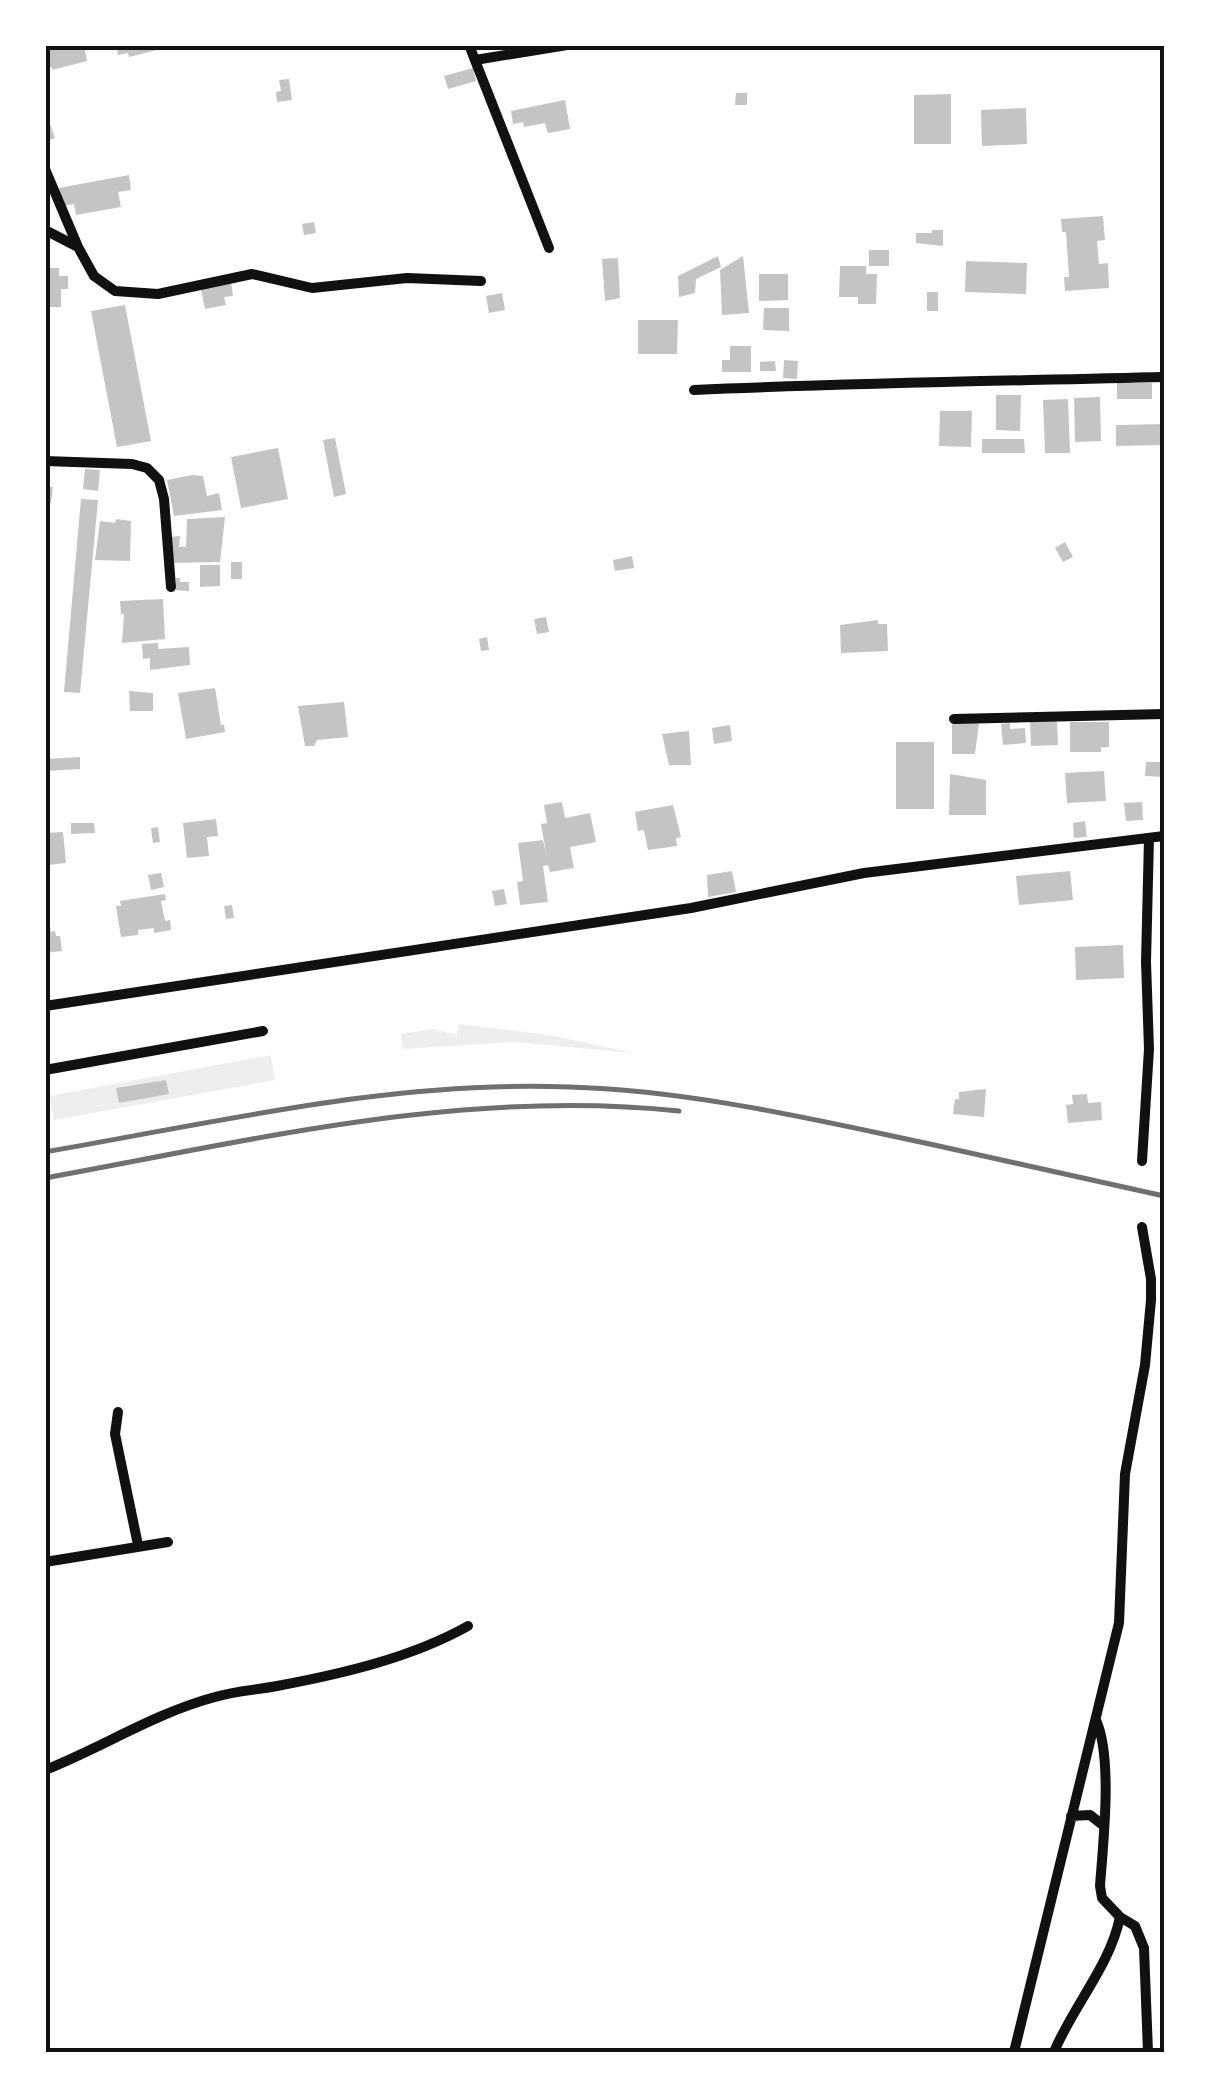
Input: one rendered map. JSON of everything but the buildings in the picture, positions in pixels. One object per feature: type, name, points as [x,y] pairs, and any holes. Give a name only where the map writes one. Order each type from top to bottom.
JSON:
[{"type":"street","points":[[469,45],[548,248]]},
{"type":"street","points":[[475,60],[567,45]]},
{"type":"street","points":[[45,168],[94,276],[115,291],[130,295],[158,294],[252,274],[312,288],[407,278],[481,281]]},
{"type":"street","points":[[45,230],[78,247]]},
{"type":"street","points":[[694,390],[1164,377]]},
{"type":"street","points":[[45,461],[132,464],[147,468],[159,480],[171,587]]},
{"type":"street","points":[[954,719],[1164,714]]},
{"type":"street","points":[[45,1006],[691,908],[864,873],[1164,836]]},
{"type":"street","points":[[1142,1161],[1149,1050],[1146,962],[1150,838]]},
{"type":"street","points":[[45,1070],[264,1031]]},
{"type":"street","points":[[1014,2052],[1119,1623],[1125,1474],[1145,1365],[1151,1300],[1142,1227]]},
{"type":"street","points":[[118,1412],[115,1434],[138,1546]]},
{"type":"street","points":[[45,1562],[168,1542]]},
{"type":"street","points":[[45,1770],[157,1716],[218,1696],[368,1665],[416,1650],[468,1626]]},
{"type":"street","points":[[1096,1720],[1102,1742],[1104,1827],[1100,1886],[1102,1898],[1135,1926],[1144,1948],[1148,2052]]},
{"type":"street","points":[[1071,1816],[1090,1815],[1104,1827]]},
{"type":"street","points":[[1054,2052],[1091,1986],[1120,1916]]},
{"type":"shaded area","points":[[459,1024],[549,1035],[634,1053],[514,1042],[403,1049],[401,1034],[433,1029],[457,1035]]},
{"type":"shaded area","points":[[271,1055],[275,1080],[54,1120],[49,1096]]},
{"type":"railway","points":[[45,1152],[240,1116],[371,1097],[437,1090],[569,1087],[688,1097],[766,1110],[1164,1196]]},
{"type":"railway","points":[[45,1178],[281,1134],[440,1112],[519,1106],[679,1111]]}]
